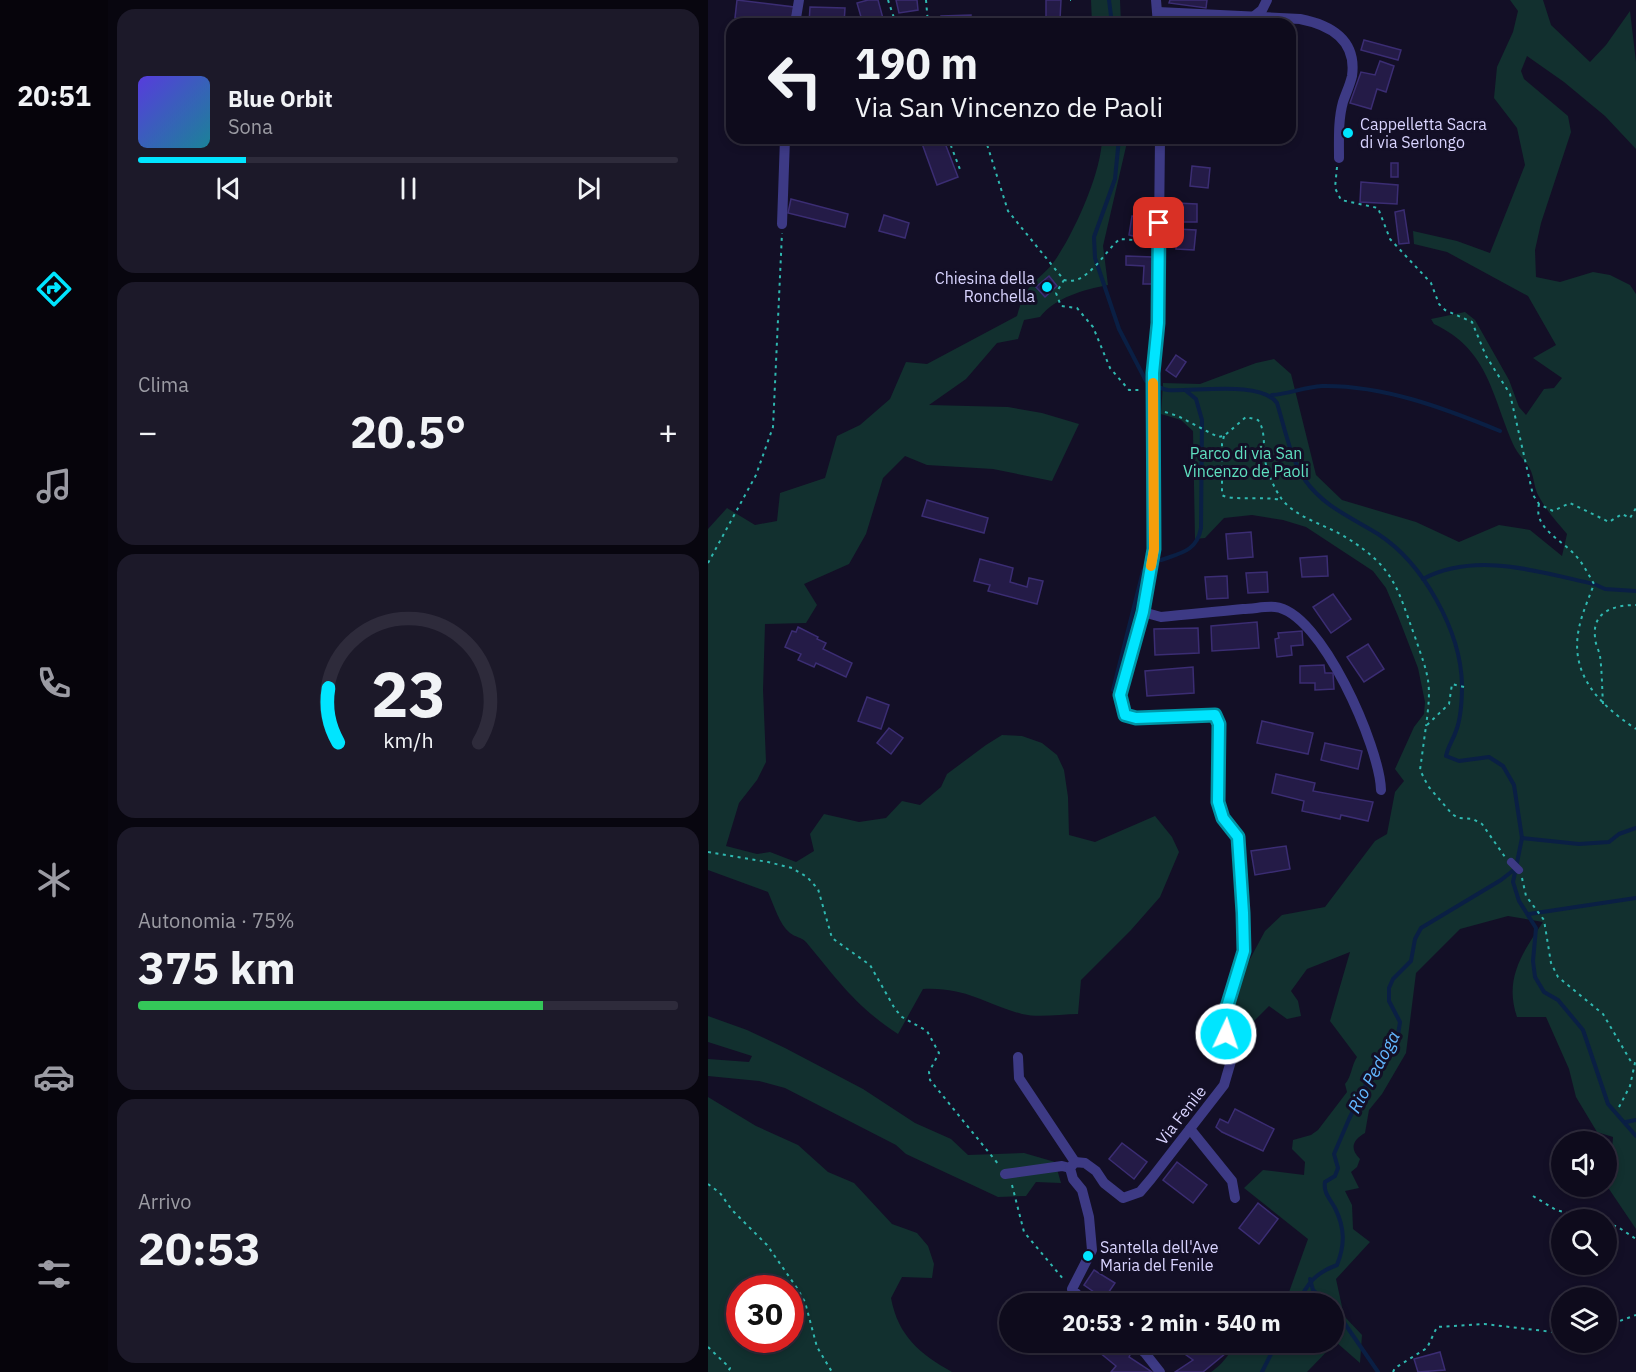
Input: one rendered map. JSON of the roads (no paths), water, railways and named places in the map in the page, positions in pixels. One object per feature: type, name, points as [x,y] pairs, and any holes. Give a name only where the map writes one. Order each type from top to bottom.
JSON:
[{"type":"street","points":[[796,18],[799,0]]},
{"type":"street","points":[[1156,0],[1158,18],[1252,18],[1262,10],[1267,0]]},
{"type":"street","points":[[1296,19],[1321,23],[1333,28],[1350,51],[1352,70],[1340,118],[1339,158]]},
{"type":"street","points":[[782,224],[785,144]]},
{"type":"street","points":[[1160,144],[1158,323],[1153,377],[1154,549],[1143,612],[1161,617],[1275,607],[1296,615],[1306,624],[1338,672],[1369,735],[1381,771],[1381,790]]},
{"type":"street","name":"Via Fenile","points":[[1073,1165],[1085,1163],[1104,1183],[1123,1198],[1140,1192],[1224,1085],[1231,1061],[1223,1020],[1244,951],[1238,837],[1223,818],[1218,802],[1220,736],[1215,715],[1136,718],[1125,715],[1120,695],[1143,612]]},
{"type":"street","points":[[1511,862],[1519,870]]},
{"type":"street","points":[[1017,1057],[1019,1078],[1073,1165],[1073,1179],[1082,1190],[1089,1217],[1092,1250],[1072,1289],[1076,1293]]},
{"type":"street","points":[[1190,1129],[1232,1181],[1235,1198]]},
{"type":"street","points":[[1005,1174],[1073,1165]]},
{"type":"street","points":[[1145,1353],[1160,1372]]},
{"type":"waterway","points":[[1109,0],[1111,18]]},
{"type":"waterway","points":[[1118,144],[1115,179],[1094,237],[1095,258],[1119,329],[1146,381],[1168,390],[1242,389],[1269,396],[1277,403],[1295,462],[1312,489],[1348,517],[1378,534],[1410,562],[1424,580],[1447,621],[1460,664],[1462,685],[1460,714],[1446,756],[1459,761],[1489,757],[1503,766],[1514,785],[1522,838],[1513,882],[1519,901],[1536,928],[1533,961],[1535,977],[1544,992],[1558,1000],[1583,1030],[1608,1104],[1636,1136]]},
{"type":"waterway","points":[[1272,395],[1322,386],[1368,389],[1435,406],[1500,431]]},
{"type":"waterway","points":[[1161,560],[1187,550],[1196,542],[1201,528],[1202,420],[1196,399],[1185,390]]},
{"type":"waterway","points":[[1113,690],[1143,571],[1148,563]]},
{"type":"waterway","points":[[1423,579],[1464,566],[1508,566],[1594,584],[1605,589],[1636,591]]},
{"type":"waterway","points":[[1522,838],[1579,844],[1609,842],[1619,834],[1636,828]]},
{"type":"waterway","name":"Rio Pedoga","points":[[1303,1293],[1313,1280],[1337,1265],[1340,1258],[1343,1243],[1342,1230],[1338,1215],[1326,1192],[1325,1182],[1335,1176],[1338,1168],[1334,1154],[1379,1058],[1398,1035],[1400,1022],[1389,1001],[1389,988],[1393,979],[1411,961],[1415,939],[1421,928],[1501,880],[1515,869]]},
{"type":"waterway","points":[[1529,914],[1636,898]]},
{"type":"waterway","points":[[1626,1122],[1636,1120]]},
{"type":"waterway","points":[[1310,1279],[1316,1293]]},
{"type":"waterway","points":[[1344,1323],[1378,1372]]},
{"type":"waterway","name":"Rio Pedoga","points":[[1262,1372],[1272,1353]]},
{"type":"place","name":"Cappelletta Sacra di via Serlongo","points":[[1348,133]]},
{"type":"place","name":"Chiesina della Ronchella","points":[[1047,287]]},
{"type":"place","name":"Santella dell'Ave Maria del Fenile","points":[[1088,1256]]},
{"type":"park label","name":"Parco di via San Vincenzo de Paoli","points":[[1246,462]]}]
